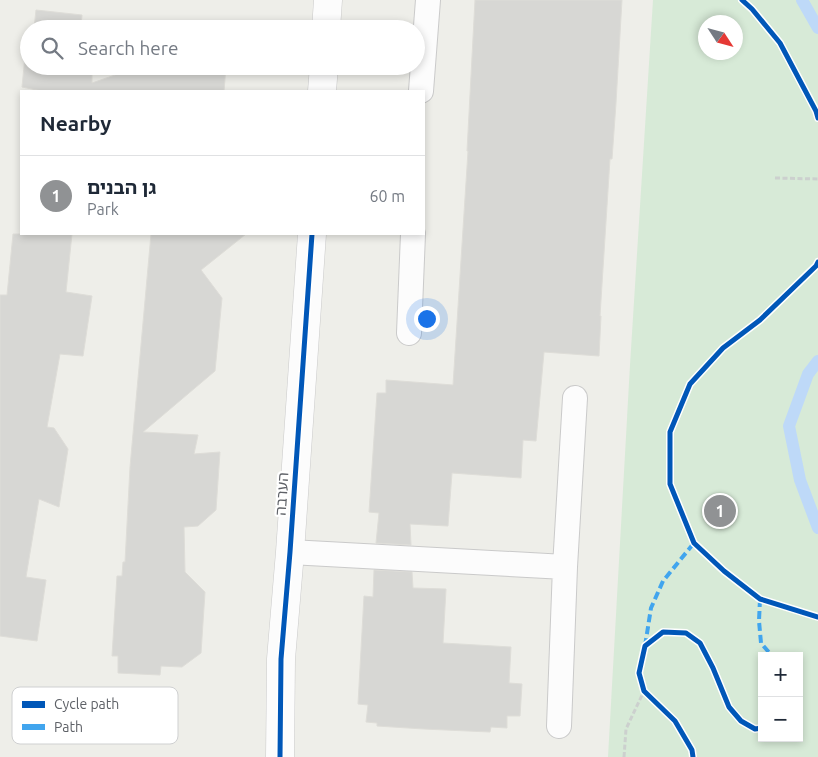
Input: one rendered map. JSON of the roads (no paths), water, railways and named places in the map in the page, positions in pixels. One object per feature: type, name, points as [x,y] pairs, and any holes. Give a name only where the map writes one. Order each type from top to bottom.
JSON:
[{"type":"street","points":[[327,20],[328,0]]},
{"type":"street","points":[[322,90],[323,75]]},
{"type":"street","name":"הערבה","points":[[280,757],[281,660],[312,235]]},
{"type":"lane","points":[[425,39],[428,0]]},
{"type":"lane","points":[[421,90],[422,75]]},
{"type":"lane","points":[[409,333],[413,235]]},
{"type":"lane","points":[[559,726],[575,398]]},
{"type":"lane","points":[[290,552],[566,567]]},
{"type":"waterway","points":[[802,0],[818,28]]},
{"type":"waterway","points":[[818,361],[808,374],[789,426],[800,480],[818,528]]},
{"type":"place","name":"גן הבנים","points":[[720,511]]}]
